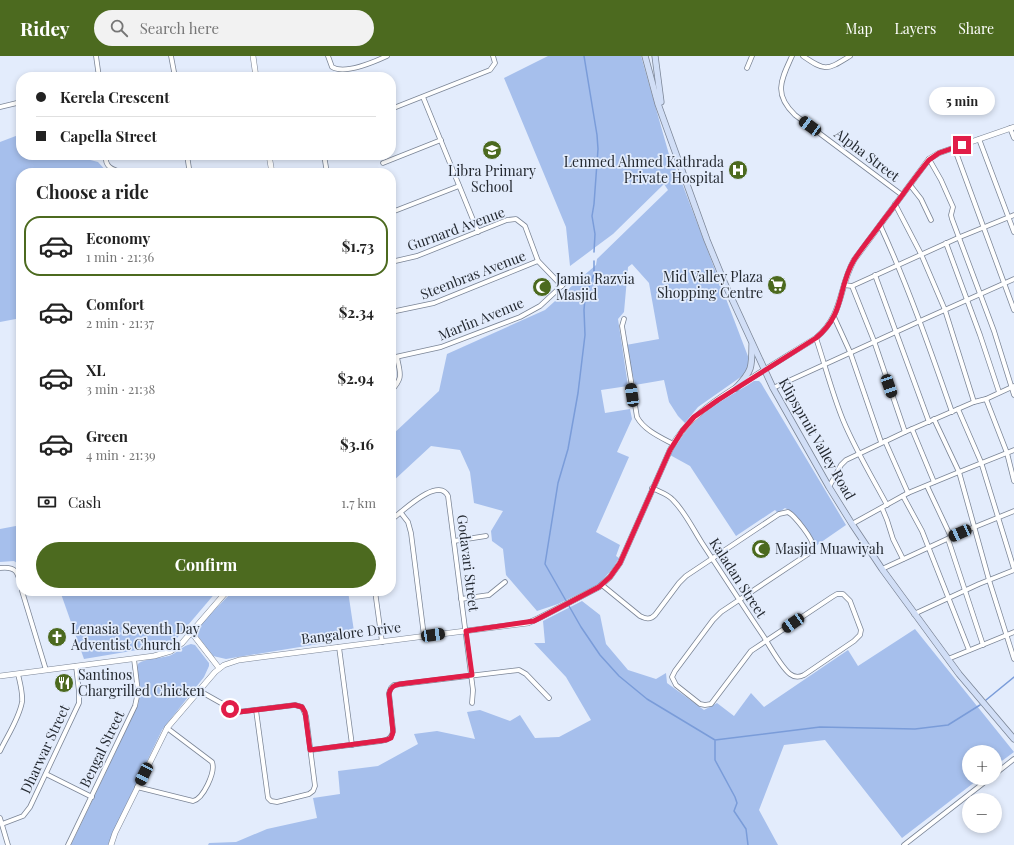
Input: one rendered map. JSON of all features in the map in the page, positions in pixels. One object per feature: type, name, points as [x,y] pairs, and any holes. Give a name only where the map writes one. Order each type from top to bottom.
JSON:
[{"type":"main road","name":"Klipspruit Valley Road","points":[[645,56],[654,89],[684,179],[707,240],[752,344],[773,388],[852,524],[882,569],[948,659],[1014,739]]},
{"type":"main road","name":"Klipspruit Valley Road","points":[[655,56],[663,115]]},
{"type":"main road","points":[[736,388],[750,371],[752,361],[752,344]]},
{"type":"street","points":[[96,56],[98,72]]},
{"type":"street","points":[[171,56],[173,72]]},
{"type":"street","points":[[253,56],[255,72]]},
{"type":"street","points":[[328,56],[330,65],[338,70],[365,65],[387,56]]},
{"type":"street","points":[[396,107],[486,72],[494,66],[495,60],[493,56]]},
{"type":"street","points":[[747,68],[752,56]]},
{"type":"street","name":"Alpha Street","points":[[792,56],[785,72],[781,87],[781,94],[785,104],[795,115],[902,195]]},
{"type":"street","points":[[803,56],[819,67],[826,68],[837,64],[850,56]]},
{"type":"street","points":[[423,97],[478,232]]},
{"type":"street","points":[[0,107],[16,103]]},
{"type":"street","points":[[908,494],[883,442],[850,352],[834,317],[854,260],[929,160],[939,153],[1012,128],[1014,138]]},
{"type":"street","points":[[979,139],[1014,232]]},
{"type":"street","points":[[396,158],[441,140]]},
{"type":"street","points":[[954,148],[1014,310]]},
{"type":"street","points":[[383,163],[391,160]]},
{"type":"street","points":[[929,160],[941,180],[953,207],[951,216],[994,331],[1013,386],[1014,395]]},
{"type":"street","points":[[910,185],[918,196],[931,220]]},
{"type":"street","points":[[396,210],[459,186]]},
{"type":"street","points":[[895,204],[921,254],[945,310],[974,402]]},
{"type":"street","points":[[844,286],[852,286],[898,264],[1014,215]]},
{"type":"street","name":"Gurnard Avenue","points":[[396,261],[418,256],[513,219],[519,220],[525,226],[538,262],[562,286]]},
{"type":"street","points":[[880,225],[898,264],[920,320],[952,412]]},
{"type":"street","points":[[946,243],[999,392]]},
{"type":"street","name":"Steenbras Avenue","points":[[396,311],[434,303],[538,262]]},
{"type":"street","points":[[875,275],[897,331],[929,422]]},
{"type":"street","points":[[773,388],[920,320],[1014,279]]},
{"type":"street","name":"Marlin Avenue","points":[[397,357],[441,347],[520,317],[540,306],[568,280]]},
{"type":"street","points":[[852,286],[874,341],[905,432]]},
{"type":"street","name":"Bangalore Drive","points":[[111,845],[115,833],[137,787],[167,728],[198,690],[219,668],[239,660],[528,622],[573,601],[602,585],[616,570],[620,563],[672,444],[694,417],[736,388],[816,338],[834,317]]},
{"type":"street","points":[[624,319],[622,326],[636,417],[646,428],[672,444]]},
{"type":"street","points":[[816,338],[843,421],[887,505]]},
{"type":"street","points":[[396,384],[401,376],[397,357]]},
{"type":"street","points":[[830,487],[841,465],[846,460],[934,419],[974,402],[986,399],[1013,386]]},
{"type":"street","points":[[986,399],[1007,453],[1014,481]]},
{"type":"street","points":[[914,614],[965,590],[1014,570],[981,462],[958,409]]},
{"type":"street","points":[[934,419],[958,472],[989,580],[1014,659]]},
{"type":"street","points":[[912,429],[934,482]]},
{"type":"street","points":[[852,524],[903,496],[981,462],[1014,450]]},
{"type":"street","points":[[927,486],[949,538],[983,645]]},
{"type":"street","name":"Kaladan Street","points":[[652,488],[666,495],[675,502],[766,641],[790,674],[797,677],[804,674],[854,641],[861,633],[860,626],[850,601],[846,596],[840,594],[832,597],[766,641]]},
{"type":"street","name":"Godavari Street","points":[[396,516],[429,492],[444,490],[448,496],[472,675],[474,694],[472,704]]},
{"type":"street","points":[[903,496],[922,531],[969,650]]},
{"type":"street","points":[[882,508],[888,520],[893,539],[903,559]]},
{"type":"street","points":[[882,569],[949,538],[1014,511]]},
{"type":"street","points":[[602,585],[640,616],[650,619],[655,615],[682,580],[784,512],[791,513],[809,537],[813,546],[812,550],[721,612],[713,620],[675,671],[672,677],[674,683],[700,704],[711,704],[751,652],[766,641]]},
{"type":"street","points":[[401,513],[408,522],[424,636]]},
{"type":"street","points":[[454,542],[486,536]]},
{"type":"street","points":[[0,568],[10,568],[16,573]]},
{"type":"street","points":[[461,599],[488,595],[506,582]]},
{"type":"street","points":[[24,596],[46,670]]},
{"type":"street","points":[[0,676],[134,659],[154,656],[171,651],[182,643],[223,596]]},
{"type":"street","points":[[376,596],[382,642]]},
{"type":"street","points":[[191,632],[219,668]]},
{"type":"street","points":[[948,659],[1014,632]]},
{"type":"street","points":[[340,647],[352,745]]},
{"type":"street","name":"Bengal Street","points":[[68,845],[137,701],[138,692],[134,659]]},
{"type":"street","name":"Dharwar Street","points":[[2,824],[22,816],[27,811],[46,774],[79,703],[76,666]]},
{"type":"street","points":[[310,750],[386,740],[392,736],[393,729],[389,694],[392,686],[400,684],[519,670],[526,674],[549,698]]},
{"type":"street","points":[[0,751],[1,745],[18,714],[22,702],[18,674]]},
{"type":"street","points":[[198,690],[234,711],[295,705],[302,707],[306,716],[315,786],[313,791],[305,796],[277,802],[269,800],[256,710]]},
{"type":"street","points":[[137,787],[193,801],[200,798],[209,782],[214,768],[212,762],[167,728]]},
{"type":"street","points":[[1002,768],[1014,759]]},
{"type":"street","points":[[46,774],[92,797]]},
{"type":"street","points":[[904,845],[981,785]]},
{"type":"street","points":[[0,818],[8,845]]},
{"type":"shaded area","points":[[548,56],[641,56],[670,158],[680,178],[750,363],[745,374],[698,407],[685,423],[678,416],[669,402],[664,380],[635,385],[626,345],[659,339],[649,283],[632,264],[628,267],[624,312],[618,319],[628,386],[601,390],[605,413],[630,409],[632,419],[617,452],[629,457],[596,532],[620,545],[616,556],[619,558],[613,568],[599,584],[558,604],[537,611],[506,575],[503,549],[492,541],[491,531],[503,511],[474,503],[470,472],[460,450],[431,446],[396,478],[396,431],[439,391],[447,354],[545,310],[596,265],[597,259],[668,190],[664,184],[613,234],[570,266],[566,227],[504,78]]},
{"type":"shaded area","points":[[16,136],[16,160],[90,160],[98,162],[103,168],[16,168],[16,319],[0,322],[0,142]]},
{"type":"shaded area","points":[[754,381],[759,381],[761,383],[846,525],[817,545],[792,512],[785,508],[778,513],[775,510],[736,536],[690,466],[670,455],[684,434],[701,416],[720,402]]},
{"type":"shaded area","points":[[16,526],[16,562],[14,561],[0,562],[0,529]]},
{"type":"shaded area","points":[[62,596],[213,596],[177,638],[161,646],[84,659]]},
{"type":"shaded area","points":[[228,596],[349,596],[355,638],[226,659],[213,656],[197,635],[199,626]]},
{"type":"shaded area","points":[[582,601],[600,615],[606,644],[628,670],[656,679],[666,673],[667,683],[704,710],[717,703],[734,716],[751,693],[764,707],[848,650],[858,666],[915,629],[1014,752],[1002,761],[1002,745],[962,745],[962,785],[971,785],[902,838],[825,740],[784,745],[759,810],[778,845],[208,845],[209,843],[236,842],[267,829],[317,818],[313,798],[340,794],[338,771],[378,766],[418,744],[414,734],[437,731],[475,739],[467,712],[480,710],[510,721],[520,715],[535,738],[559,737],[591,720],[566,677],[534,643],[545,643],[543,621]]},
{"type":"shaded area","points":[[191,644],[195,645],[209,663],[209,666],[204,677],[162,730],[108,845],[71,845],[138,705],[138,664],[140,662],[169,656]]},
{"type":"waterway","points":[[584,56],[598,149],[592,216],[595,234],[594,252]]},
{"type":"waterway","points":[[594,261],[594,274],[585,298],[585,335],[578,393],[568,449],[558,483],[545,564],[581,627],[600,655],[619,676],[647,699],[715,740],[820,727],[915,729],[948,725],[980,705]]},
{"type":"waterway","points":[[986,700],[1014,677]]},
{"type":"waterway","points":[[715,741],[715,760],[735,797],[737,803],[734,811],[746,829],[748,845]]},
{"type":"place","name":"Libra Primary School","points":[[492,150]]},
{"type":"place","name":"Lenmed Ahmed Kathrada Private Hospital","points":[[738,170]]},
{"type":"place","name":"Mid Valley Plaza Shopping Centre","points":[[777,285]]},
{"type":"place","name":"Jamia Razvia Masjid","points":[[542,287]]},
{"type":"place","name":"Masjid Muawiyah","points":[[761,549]]},
{"type":"place","name":"Lenasia Seventh Day Adventist Church","points":[[57,637]]},
{"type":"place","name":"Santinos Chargrilled Chicken","points":[[64,683]]},
{"type":"route","points":[[230,709],[239,712],[295,705],[302,707],[306,716],[310,750],[386,740],[391,738],[393,735],[389,694],[392,686],[472,675],[466,631],[534,621],[602,585],[616,570],[620,563],[672,444],[682,431],[694,417],[718,400],[816,338],[830,324],[837,310],[854,260],[864,246],[929,160],[939,153],[962,145]]}]
